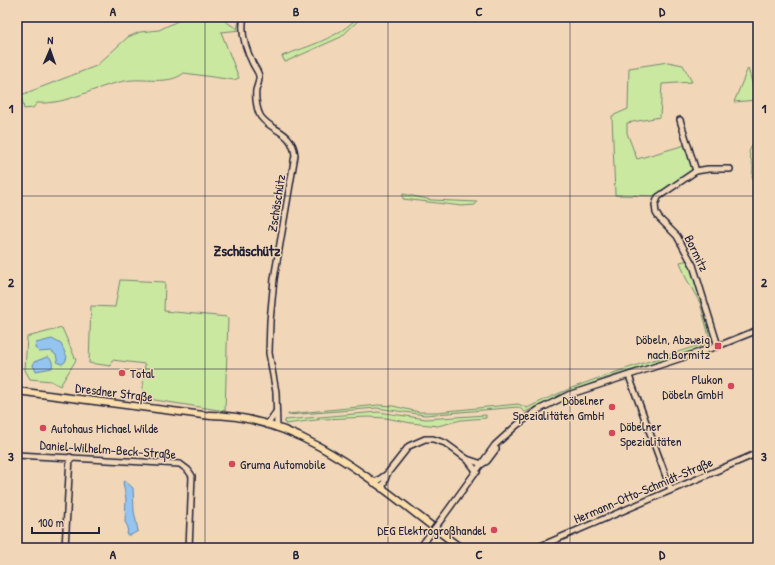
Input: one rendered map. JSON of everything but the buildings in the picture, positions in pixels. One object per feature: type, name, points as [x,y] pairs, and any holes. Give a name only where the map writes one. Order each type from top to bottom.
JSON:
[{"type":"main road","name":"Dresdner Straße","points":[[17,391],[209,415],[248,421],[277,428],[315,444],[345,463],[382,489],[387,496],[461,548]]},
{"type":"street","name":"Zschäschütz","points":[[244,17],[242,27],[243,37],[260,78],[256,92],[258,110],[264,120],[280,131],[288,139],[293,146],[295,155],[272,295],[269,353],[276,392],[277,428]]},
{"type":"street","points":[[680,120],[696,171]]},
{"type":"street","name":"Bormitz","points":[[718,346],[692,265],[677,236],[659,218],[655,210],[658,197],[696,171],[708,169],[730,169]]},
{"type":"street","points":[[420,548],[482,464],[487,461],[506,435],[531,414],[555,401],[718,346],[758,330]]},
{"type":"street","points":[[629,376],[671,490]]},
{"type":"street","points":[[267,425],[276,412]]},
{"type":"street","points":[[382,489],[387,474],[403,452],[409,446],[420,440],[429,439],[439,441],[467,459],[482,464]]},
{"type":"street","name":"Hermann-Otto-Schmidt-Straße","points":[[536,548],[758,453]]},
{"type":"street","name":"Daniel-Wilhelm-Beck-Straße","points":[[17,455],[180,464],[188,470],[192,476],[189,548]]},
{"type":"street","points":[[65,548],[70,457]]},
{"type":"street","points":[[467,459],[476,472]]},
{"type":"street","points":[[374,483],[387,474]]},
{"type":"green space","points":[[186,17],[219,17],[237,29],[240,17],[243,17],[241,30],[221,32],[239,78],[234,80],[184,73],[171,79],[125,81],[114,83],[60,101],[37,103],[33,108],[24,109],[21,95],[96,66],[128,37],[140,32],[159,30]]},
{"type":"green space","points":[[358,17],[362,17],[341,37],[285,62],[282,56],[323,41],[341,31]]},
{"type":"green space","points":[[668,62],[683,65],[692,82],[662,84],[660,117],[627,123],[627,133],[637,159],[685,145],[694,171],[657,196],[615,195],[612,116],[628,109],[629,68]]},
{"type":"green space","points":[[748,68],[757,100],[734,102]]},
{"type":"green space","points":[[758,131],[758,185],[752,178],[753,166],[749,152]]},
{"type":"green space","points":[[403,194],[432,200],[477,202],[475,205],[462,206],[403,199]]},
{"type":"green space","points":[[689,260],[713,341],[696,349],[696,351],[603,379],[562,395],[525,412],[518,407],[425,415],[377,408],[288,415],[378,405],[393,406],[419,412],[437,412],[518,404],[527,408],[571,388],[708,342],[710,340],[700,303],[686,278],[680,262]]},
{"type":"green space","points":[[120,280],[165,282],[164,311],[228,317],[225,411],[142,398],[145,364],[112,360],[111,366],[89,363],[91,306],[115,307]]},
{"type":"green space","points":[[62,328],[76,360],[60,386],[51,381],[30,379],[25,370],[27,337]]},
{"type":"green space","points":[[378,412],[426,419],[486,415],[486,418],[461,420],[438,426],[386,418],[368,417],[324,419],[285,424],[285,420]]},
{"type":"water","points":[[52,339],[61,344],[67,357],[65,362],[62,364],[58,363],[56,355],[51,351],[39,352],[35,348],[36,343]]},
{"type":"water","points":[[47,357],[52,361],[52,368],[36,371],[33,366],[34,362]]},
{"type":"water","points":[[125,481],[133,488],[134,511],[138,531],[131,535],[127,535],[128,527],[125,522],[126,499],[123,482]]},
{"type":"place","name":"Döbeln, Abzweig nach Bormitz","points":[[718,346]]},
{"type":"place","name":"Total","points":[[122,373]]},
{"type":"place","name":"Plukon Döbeln GmbH","points":[[731,386]]},
{"type":"place","name":"Döbelner Spezialitäten GmbH","points":[[612,407]]},
{"type":"place","name":"Autohaus Michael Wilde","points":[[43,428]]},
{"type":"place","name":"Döbelner Spezialitäten","points":[[612,433]]},
{"type":"place","name":"Gruma Automobile","points":[[232,464]]},
{"type":"place","name":"DEG Elektrogroßhandel","points":[[494,530]]},
{"type":"district","name":"Zschäschütz","points":[[247,250]]}]
